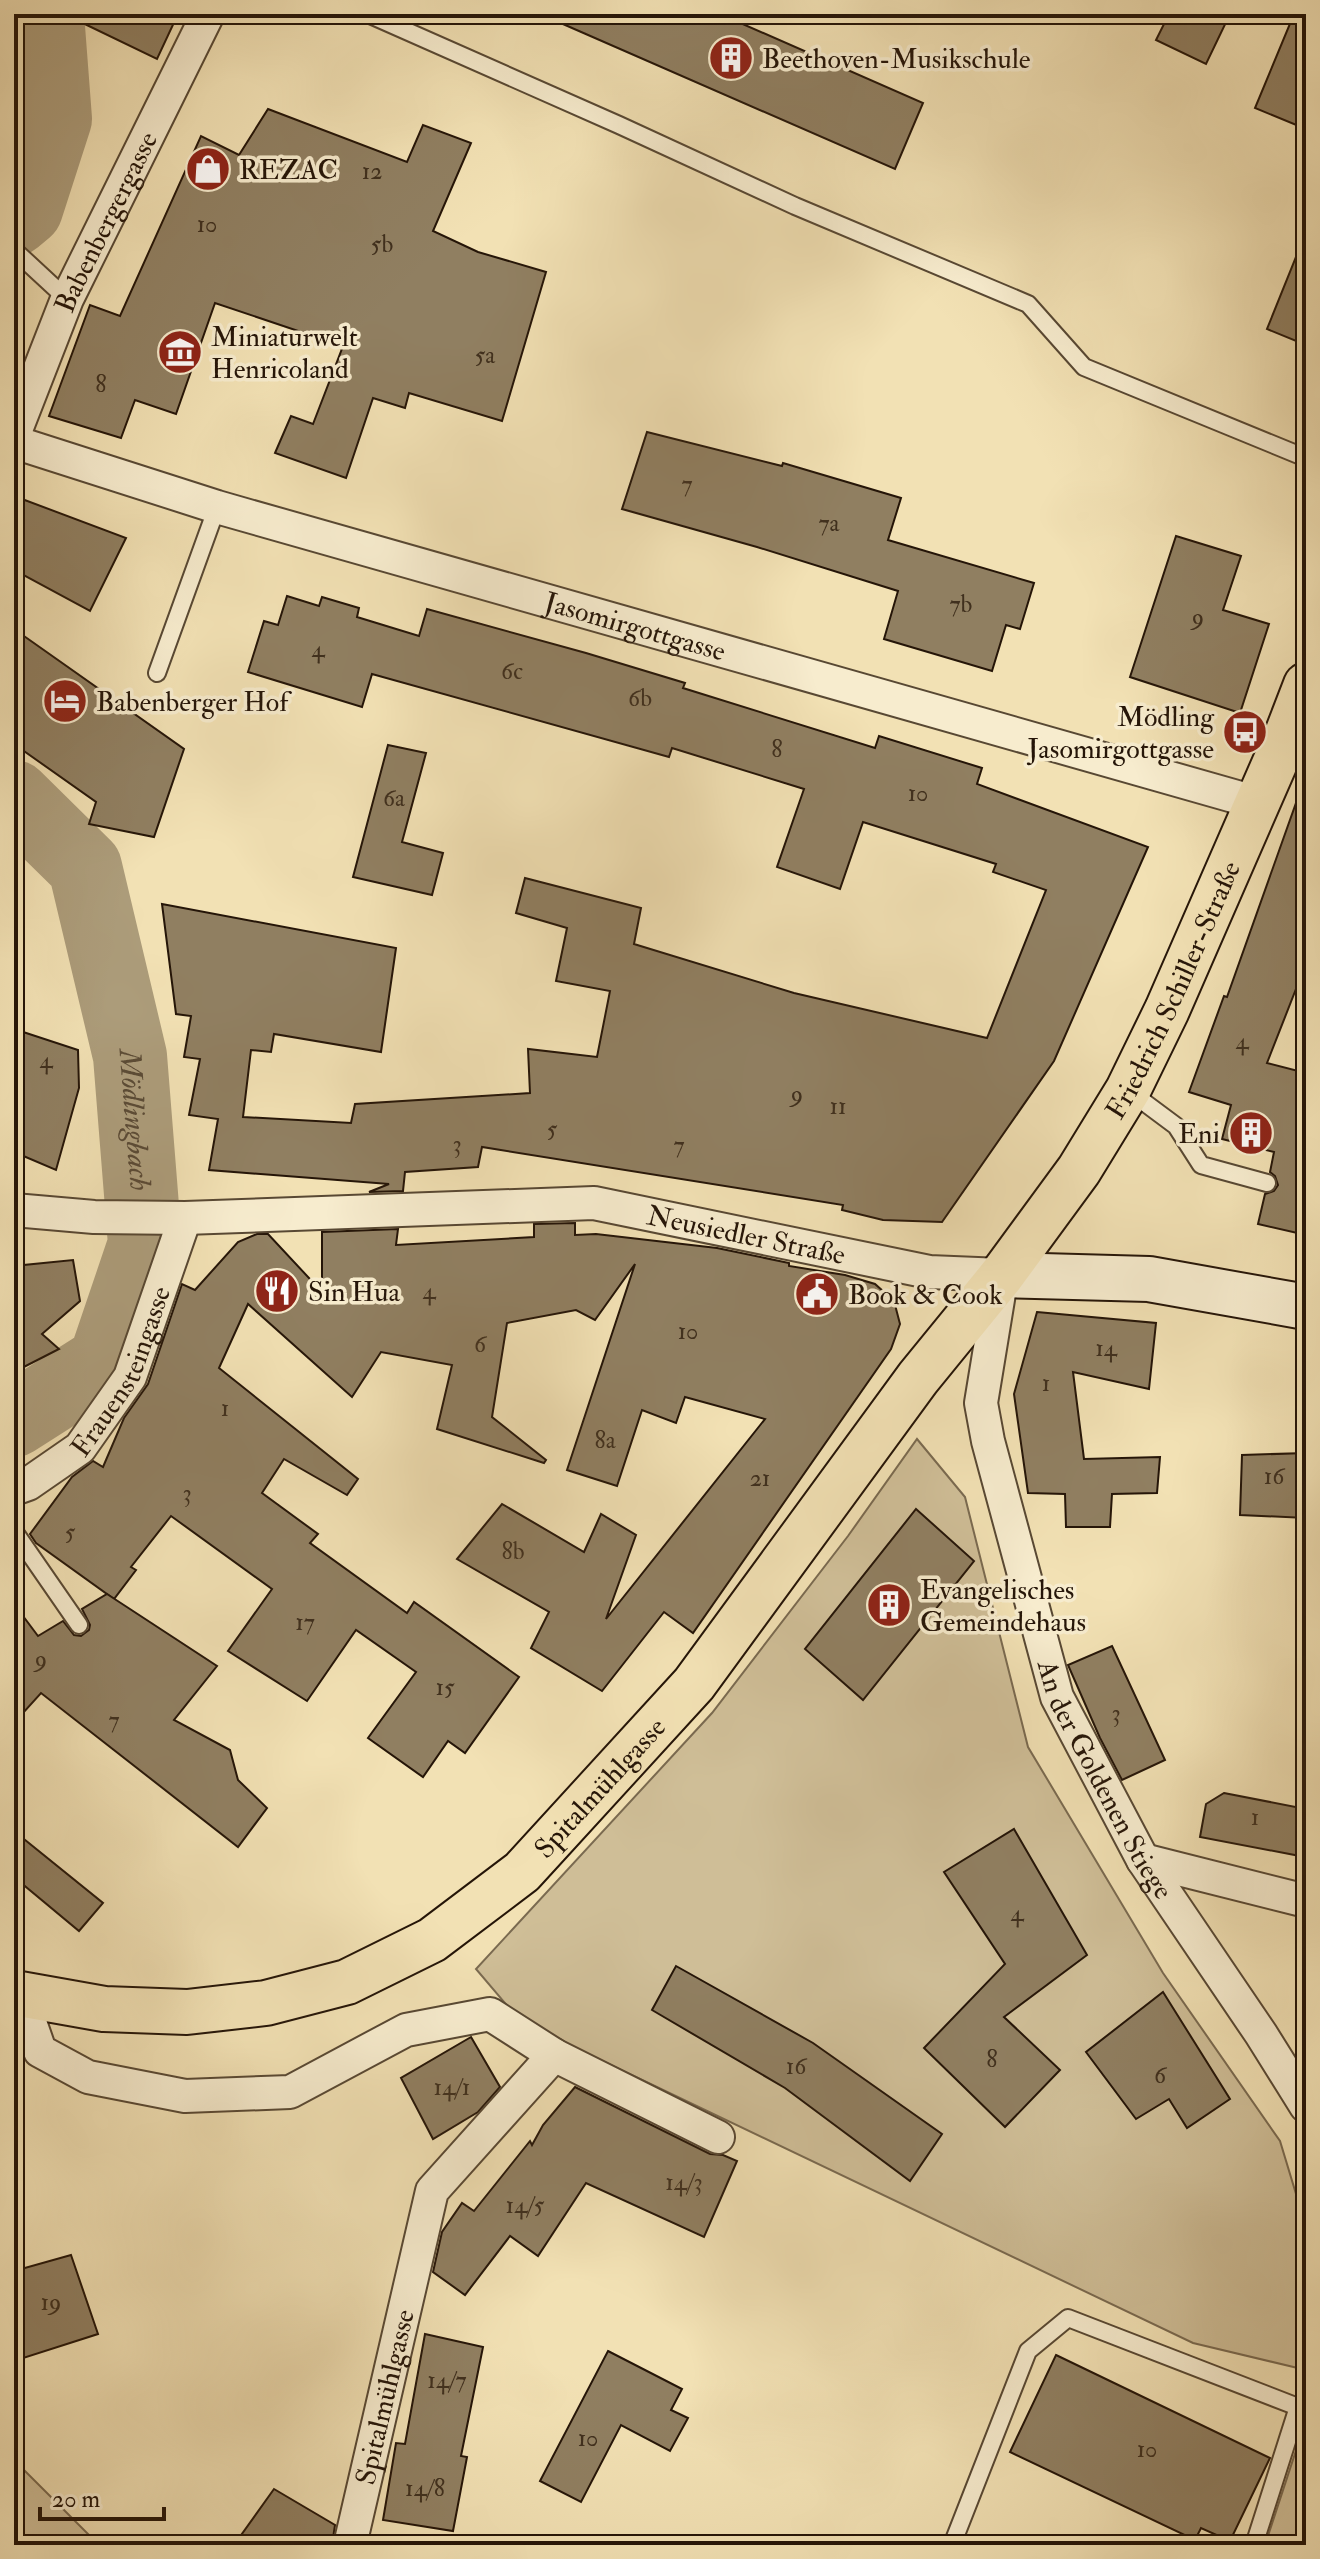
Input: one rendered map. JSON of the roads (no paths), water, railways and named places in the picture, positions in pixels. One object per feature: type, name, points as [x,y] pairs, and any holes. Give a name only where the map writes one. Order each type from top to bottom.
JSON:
[{"type":"main road","name":"Friedrich Schiller-Straße","points":[[1002,1275],[1079,1170],[1128,1090],[1258,803],[1306,685]]},
{"type":"main road","name":"Neusiedler Straße","points":[[1002,1275],[1149,1279],[1306,1307]]},
{"type":"main road","name":"Spitalmühlgasse","points":[[17,1994],[104,2009],[187,2012],[266,2003],[347,1982],[432,1940],[522,1872],[694,1684],[918,1378],[1002,1275]]},
{"type":"street","name":"Babenbergergasse","points":[[14,435],[67,299],[208,14]]},
{"type":"street","name":"Jasomirgottgasse","points":[[14,442],[217,507],[1258,803]]},
{"type":"street","name":"Neusiedler Straße","points":[[14,1210],[94,1217],[177,1218],[594,1203],[929,1272],[1002,1275]]},
{"type":"street","name":"Frauensteingasse","points":[[14,1489],[28,1484],[80,1448],[130,1377],[177,1218]]},
{"type":"street","name":"An der Goldenen Stiege","points":[[1002,1275],[981,1403],[988,1441],[1057,1697],[1143,1860],[1306,2106]]},
{"type":"street","points":[[1143,1860],[1306,1901]]},
{"type":"street","name":"Spitalmühlgasse","points":[[17,1994],[40,2051],[88,2077],[185,2096],[290,2092],[406,2030],[490,2014],[554,2055],[718,2137]]},
{"type":"street","name":"Spitalmühlgasse","points":[[350,2545],[432,2191],[554,2055]]},
{"type":"lane","points":[[368,14],[782,201],[1028,304],[1084,367],[1306,458]]},
{"type":"lane","points":[[15,252],[67,299]]},
{"type":"lane","points":[[157,673],[217,507]]},
{"type":"lane","points":[[1128,1090],[1176,1126],[1201,1165],[1267,1183]]},
{"type":"lane","points":[[14,1531],[79,1625]]},
{"type":"lane","points":[[952,2545],[1028,2351],[1068,2318],[1302,2407],[1254,2545]]},
{"type":"waterway","name":"Mödlingbach","points":[[14,219],[26,209],[55,119],[47,14]]},
{"type":"waterway","name":"Mödlingbach","points":[[14,797],[85,867],[130,1056],[145,1244],[105,1362],[14,1420]]},
{"type":"place","name":"Beethoven-Musikschule","points":[[731,58]]},
{"type":"place","name":"REZAC","points":[[208,169]]},
{"type":"place","name":"Miniaturwelt Henricoland","points":[[180,352]]},
{"type":"place","name":"Babenberger Hof","points":[[65,701]]},
{"type":"place","name":"Mödling Jasomirgottgasse","points":[[1245,732]]},
{"type":"place","name":"Eni","points":[[1251,1133]]},
{"type":"place","name":"Sin Hua","points":[[277,1291]]},
{"type":"place","name":"Book & Cook","points":[[817,1294]]},
{"type":"place","name":"Evangelisches Gemeindehaus","points":[[889,1605]]}]
